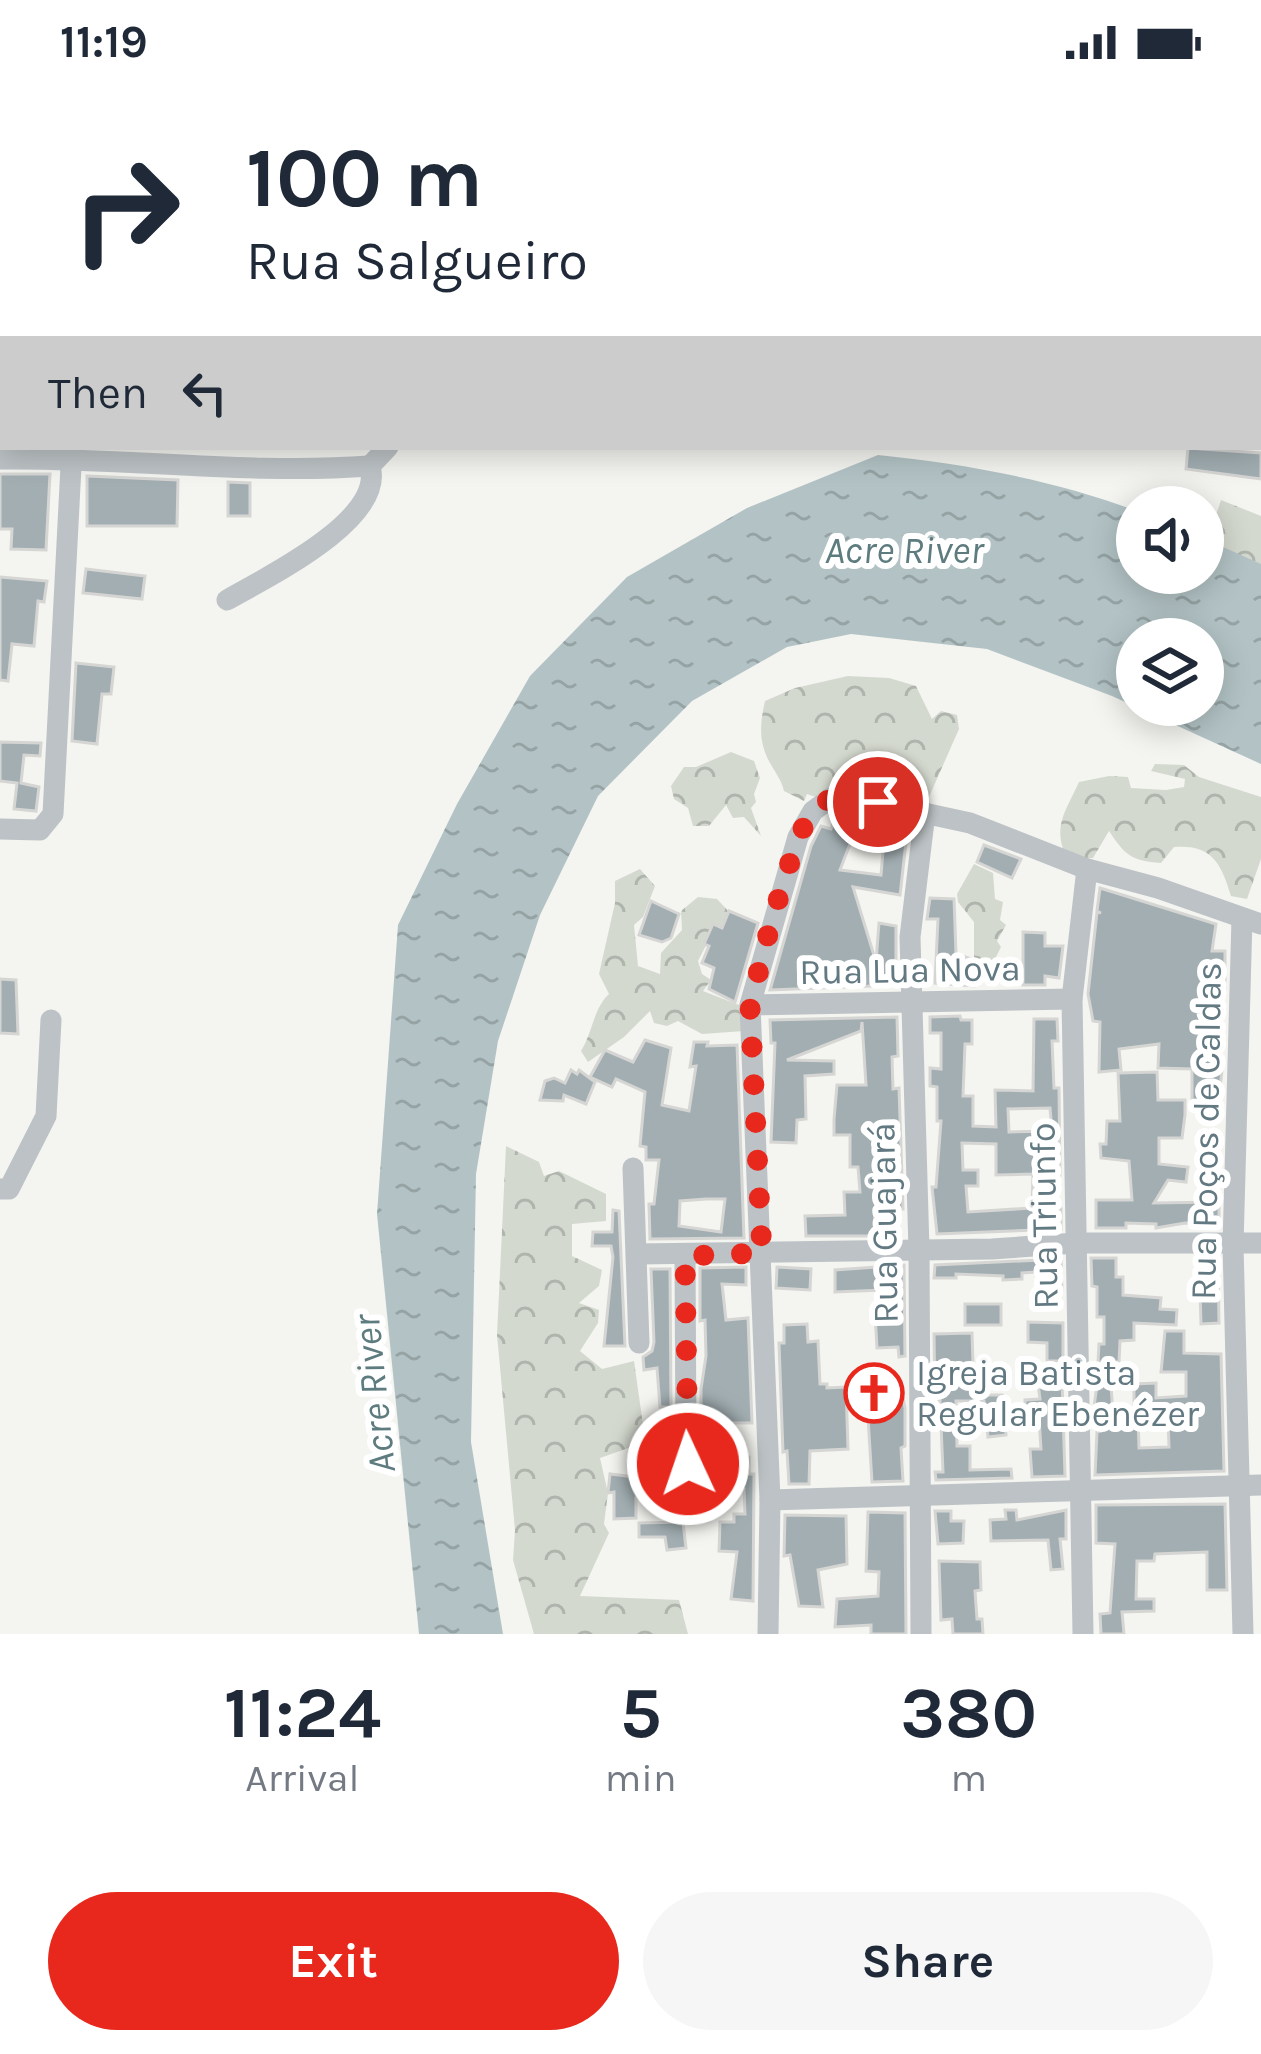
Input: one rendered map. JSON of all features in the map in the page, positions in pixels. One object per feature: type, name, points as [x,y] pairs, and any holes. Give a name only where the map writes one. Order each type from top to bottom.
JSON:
[{"type":"street","points":[[0,459],[72,452],[286,470],[370,466],[385,450]]},
{"type":"street","points":[[0,830],[40,830],[53,814],[72,452]]},
{"type":"street","points":[[227,600],[311,551],[352,517],[369,491],[370,466]]},
{"type":"street","points":[[768,1634],[770,1500],[750,1005],[791,857],[813,811],[831,798],[840,798],[970,823],[1087,869],[1158,887],[1252,921]]},
{"type":"street","name":"Rua Guajará","points":[[921,1634],[919,1250],[910,937],[925,812]]},
{"type":"street","name":"Rua Triunfo","points":[[1083,1634],[1072,999],[1087,869]]},
{"type":"street","name":"Rua Poços de Caldas","points":[[1244,1634],[1250,1485],[1233,1245],[1252,921]]},
{"type":"street","name":"Rua Lua Nova","points":[[750,1005],[1072,999]]},
{"type":"street","points":[[4,1189],[46,1116],[51,1020]]},
{"type":"street","points":[[633,1168],[639,1342]]},
{"type":"street","points":[[637,1254],[1077,1243],[1261,1244]]},
{"type":"street","points":[[685,1256],[686,1444],[693,1485]]},
{"type":"street","points":[[770,1500],[1250,1485]]},
{"type":"green space","points":[[1224,501],[1261,516],[1261,589],[1224,567]]},
{"type":"green space","points":[[848,676],[889,678],[916,686],[932,719],[941,711],[957,715],[959,729],[929,797],[910,794],[843,800],[807,794],[804,801],[784,791],[762,740],[765,701],[795,688]]},
{"type":"green space","points":[[731,752],[754,761],[760,778],[751,808],[761,836],[744,817],[733,818],[726,805],[709,826],[693,826],[688,808],[674,799],[671,786],[684,767],[696,767]]},
{"type":"green space","points":[[1155,764],[1184,765],[1199,777],[1261,797],[1261,859],[1247,899],[1231,896],[1219,865],[1198,849],[1174,847],[1161,863],[1142,861],[1125,851],[1109,831],[1093,858],[1067,859],[1061,828],[1079,782],[1109,776],[1128,777],[1131,788],[1184,787],[1185,779],[1151,771]]},
{"type":"green space","points":[[974,864],[993,873],[995,899],[1003,902],[1000,920],[1006,925],[993,963],[983,964],[974,957],[974,922],[958,902],[957,894]]},
{"type":"green space","points":[[640,869],[655,886],[643,917],[634,925],[638,966],[660,974],[661,953],[682,930],[681,911],[698,897],[717,899],[732,915],[727,931],[715,928],[698,961],[702,974],[711,980],[703,991],[744,1007],[744,1031],[702,1034],[678,1021],[667,1026],[654,1023],[650,1011],[588,1062],[581,1051],[609,994],[599,974],[615,903],[615,881]]},
{"type":"green space","points":[[506,1146],[539,1162],[544,1176],[559,1171],[606,1194],[606,1221],[572,1224],[572,1256],[602,1270],[599,1286],[579,1303],[599,1310],[598,1323],[580,1351],[602,1369],[634,1361],[644,1432],[634,1446],[600,1458],[608,1493],[604,1524],[609,1533],[580,1596],[679,1600],[688,1634],[534,1634],[513,1560],[515,1530],[497,1335]]},
{"type":"water","name":"Acre River","points":[[878,455],[944,463],[1074,490],[1116,504],[1116,594],[1224,594],[1224,547],[1261,564],[1261,764],[1178,726],[1224,726],[1224,618],[1116,618],[1116,698],[987,649],[851,634],[787,647],[692,701],[598,796],[540,915],[498,1041],[476,1174],[471,1442],[503,1634],[419,1634],[377,1214],[398,925],[457,804],[530,676],[627,577],[747,508]]},
{"type":"building","points":[[1188,450],[1261,453],[1261,479],[1186,469]]},
{"type":"building","points":[[0,474],[50,474],[46,550],[11,549],[12,529],[0,529]]},
{"type":"building","points":[[87,476],[178,480],[177,526],[87,526]]},
{"type":"building","points":[[228,482],[250,483],[250,516],[228,516]]},
{"type":"building","points":[[86,569],[145,576],[142,599],[83,593]]},
{"type":"building","points":[[0,577],[47,581],[44,602],[38,601],[34,646],[12,644],[8,681],[0,680]]},
{"type":"building","points":[[76,663],[114,667],[111,694],[102,694],[97,744],[72,741]]},
{"type":"building","points":[[0,742],[41,743],[40,756],[24,755],[21,783],[39,787],[36,811],[14,809],[17,783],[0,781]]},
{"type":"building","points":[[837,813],[882,819],[883,828],[882,839],[853,836],[840,870],[881,875],[884,840],[906,842],[900,895],[853,887],[876,962],[879,923],[896,926],[896,985],[770,990],[811,846],[821,826],[831,829]]},
{"type":"building","points":[[984,845],[1021,859],[1012,878],[977,862]]},
{"type":"building","points":[[1100,888],[1216,924],[1212,951],[1225,951],[1225,995],[1201,994],[1202,1029],[1222,1030],[1222,1042],[1217,1042],[1217,1070],[1222,1070],[1218,1106],[1192,1106],[1192,1069],[1158,1068],[1159,1044],[1119,1049],[1121,1070],[1099,1072],[1100,1022],[1093,1021],[1088,994],[1097,912],[1101,913],[1097,911]]},
{"type":"building","points":[[930,898],[954,899],[956,954],[975,960],[974,986],[935,983],[938,919],[927,919]]},
{"type":"building","points":[[651,901],[679,914],[671,938],[662,942],[639,935]]},
{"type":"building","points":[[729,911],[758,923],[735,1002],[709,989],[714,968],[702,963],[713,924],[722,928]]},
{"type":"building","points":[[1023,932],[1045,933],[1045,946],[1063,946],[1059,978],[1045,976],[1045,985],[1023,985]]},
{"type":"building","points":[[0,979],[16,980],[18,1034],[0,1033]]},
{"type":"building","points":[[897,1017],[893,1089],[899,1088],[903,1209],[874,1210],[876,1236],[806,1236],[805,1216],[845,1215],[844,1192],[860,1192],[858,1167],[850,1167],[850,1135],[834,1135],[834,1119],[837,1085],[866,1085],[862,1022],[861,1031],[787,1060],[834,1061],[834,1074],[805,1076],[806,1119],[797,1120],[796,1143],[771,1142],[775,1043],[771,1043],[770,1020]]},
{"type":"building","points":[[930,1017],[972,1020],[972,1044],[965,1044],[963,1096],[973,1096],[973,1126],[996,1127],[995,1090],[1033,1091],[1034,1019],[1057,1019],[1058,1041],[1052,1041],[1054,1088],[1059,1088],[1056,1209],[1061,1209],[1061,1229],[937,1234],[932,1187],[936,1187],[941,1121],[937,1121],[937,1087],[930,1086],[930,1068],[941,1069],[941,1033],[930,1033]],"holes":[[[1050,1108],[1052,1131],[1009,1132],[1008,1109]],[[962,1143],[996,1144],[996,1175],[1033,1174],[1032,1208],[968,1212],[966,1186],[978,1186],[978,1170],[963,1170]]]},
{"type":"building","points":[[645,1040],[671,1048],[662,1105],[689,1111],[696,1066],[690,1067],[694,1042],[737,1045],[744,1238],[650,1239],[649,1204],[654,1204],[659,1160],[646,1160],[646,1147],[640,1146],[645,1092],[616,1079],[612,1087],[590,1077],[605,1050],[633,1062]],"holes":[[[725,1199],[721,1232],[679,1226],[680,1201]]]},
{"type":"building","points":[[571,1070],[595,1082],[586,1104],[564,1095],[563,1101],[540,1100],[545,1081],[554,1078],[565,1083]]},
{"type":"building","points":[[1157,1072],[1158,1100],[1185,1100],[1182,1138],[1159,1138],[1159,1164],[1188,1167],[1186,1182],[1168,1180],[1154,1203],[1219,1202],[1219,1225],[1185,1223],[1156,1228],[1156,1224],[1126,1223],[1126,1228],[1096,1228],[1096,1200],[1132,1200],[1129,1161],[1101,1158],[1107,1121],[1120,1121],[1118,1073]]},
{"type":"building","points":[[613,1210],[619,1211],[625,1346],[604,1346],[613,1257],[611,1246],[592,1246],[593,1232],[612,1232]]},
{"type":"building","points":[[1091,1258],[1116,1258],[1123,1295],[1161,1298],[1160,1309],[1177,1310],[1176,1325],[1134,1323],[1134,1340],[1120,1341],[1119,1362],[1098,1362],[1104,1317],[1097,1317]]},
{"type":"building","points":[[1199,1258],[1218,1258],[1219,1323],[1201,1324]]},
{"type":"building","points":[[1061,1259],[1062,1291],[1050,1290],[1050,1271],[1022,1273],[1022,1279],[956,1274],[956,1278],[934,1278],[935,1265]]},
{"type":"building","points":[[904,1265],[905,1356],[899,1357],[898,1347],[877,1348],[875,1314],[884,1313],[882,1290],[835,1292],[835,1270]]},
{"type":"building","points":[[746,1267],[746,1285],[722,1284],[726,1320],[748,1318],[752,1423],[732,1423],[731,1458],[749,1457],[749,1474],[754,1474],[753,1601],[731,1599],[737,1552],[719,1551],[720,1522],[734,1522],[734,1514],[745,1514],[744,1489],[728,1491],[726,1473],[707,1476],[701,1443],[706,1356],[705,1320],[700,1321],[700,1268]]},
{"type":"building","points":[[777,1267],[811,1269],[810,1290],[776,1288]]},
{"type":"building","points":[[651,1269],[670,1269],[671,1407],[660,1407],[657,1368],[644,1370],[643,1357],[652,1351],[654,1342]]},
{"type":"building","points":[[965,1304],[1001,1304],[1001,1325],[965,1325]]},
{"type":"building","points":[[1028,1322],[1063,1323],[1063,1361],[1047,1361],[1047,1343],[1028,1342]]},
{"type":"building","points":[[807,1324],[808,1342],[818,1341],[820,1384],[846,1387],[848,1449],[810,1451],[809,1484],[789,1484],[787,1451],[783,1452],[779,1343],[784,1343],[784,1325]]},
{"type":"building","points":[[1165,1331],[1184,1331],[1184,1353],[1221,1354],[1224,1471],[1095,1475],[1097,1432],[1101,1431],[1099,1407],[1094,1407],[1094,1377],[1129,1367],[1129,1385],[1111,1385],[1113,1414],[1134,1412],[1134,1384],[1156,1383],[1156,1398],[1186,1396],[1186,1372],[1161,1372]],"holes":[[[1138,1418],[1168,1418],[1169,1447],[1139,1448]]]},
{"type":"building","points":[[972,1333],[973,1364],[988,1364],[987,1395],[1002,1395],[1006,1435],[988,1437],[984,1401],[956,1401],[957,1446],[970,1446],[970,1470],[1011,1469],[1012,1478],[936,1480],[935,1472],[943,1472],[934,1334]]},
{"type":"building","points":[[1062,1380],[1065,1476],[1032,1477],[1030,1449],[1041,1449],[1039,1418],[1025,1418],[1025,1400],[1040,1399],[1038,1383]]},
{"type":"building","points":[[900,1383],[905,1408],[903,1481],[872,1482],[866,1385]]},
{"type":"building","points":[[659,1432],[671,1432],[681,1494],[700,1498],[700,1502],[664,1509],[662,1492],[640,1492],[636,1518],[614,1519],[614,1492],[608,1493],[610,1474],[643,1478],[641,1464],[658,1463]]},
{"type":"building","points":[[1225,1504],[1227,1590],[1207,1590],[1207,1552],[1155,1554],[1154,1561],[1137,1561],[1136,1599],[1154,1599],[1154,1611],[1122,1612],[1124,1634],[1101,1634],[1100,1614],[1110,1613],[1115,1544],[1096,1543],[1096,1505]]},
{"type":"building","points":[[1005,1510],[1016,1510],[1017,1520],[1066,1510],[1066,1539],[1060,1539],[1063,1569],[1051,1570],[1048,1540],[991,1541],[990,1520],[1006,1519]]},
{"type":"building","points":[[935,1511],[951,1511],[951,1521],[964,1521],[963,1543],[938,1544]]},
{"type":"building","points":[[868,1512],[905,1513],[906,1634],[871,1634],[871,1625],[835,1627],[837,1599],[878,1596],[879,1572],[866,1571]]},
{"type":"building","points":[[785,1515],[846,1516],[847,1564],[818,1570],[823,1607],[799,1606],[790,1555],[784,1556]]},
{"type":"building","points":[[683,1522],[686,1548],[667,1550],[665,1537],[639,1537],[639,1523]]},
{"type":"building","points":[[939,1561],[980,1562],[981,1590],[975,1591],[983,1634],[953,1634],[952,1619],[941,1620]]},
{"type":"place","name":"Igreja Batista Regular Ebenézer","points":[[874,1393]]},
{"type":"route","points":[[688,1464],[685,1256],[762,1253],[750,1005],[772,919],[798,837],[813,811],[831,798],[878,802]]}]
